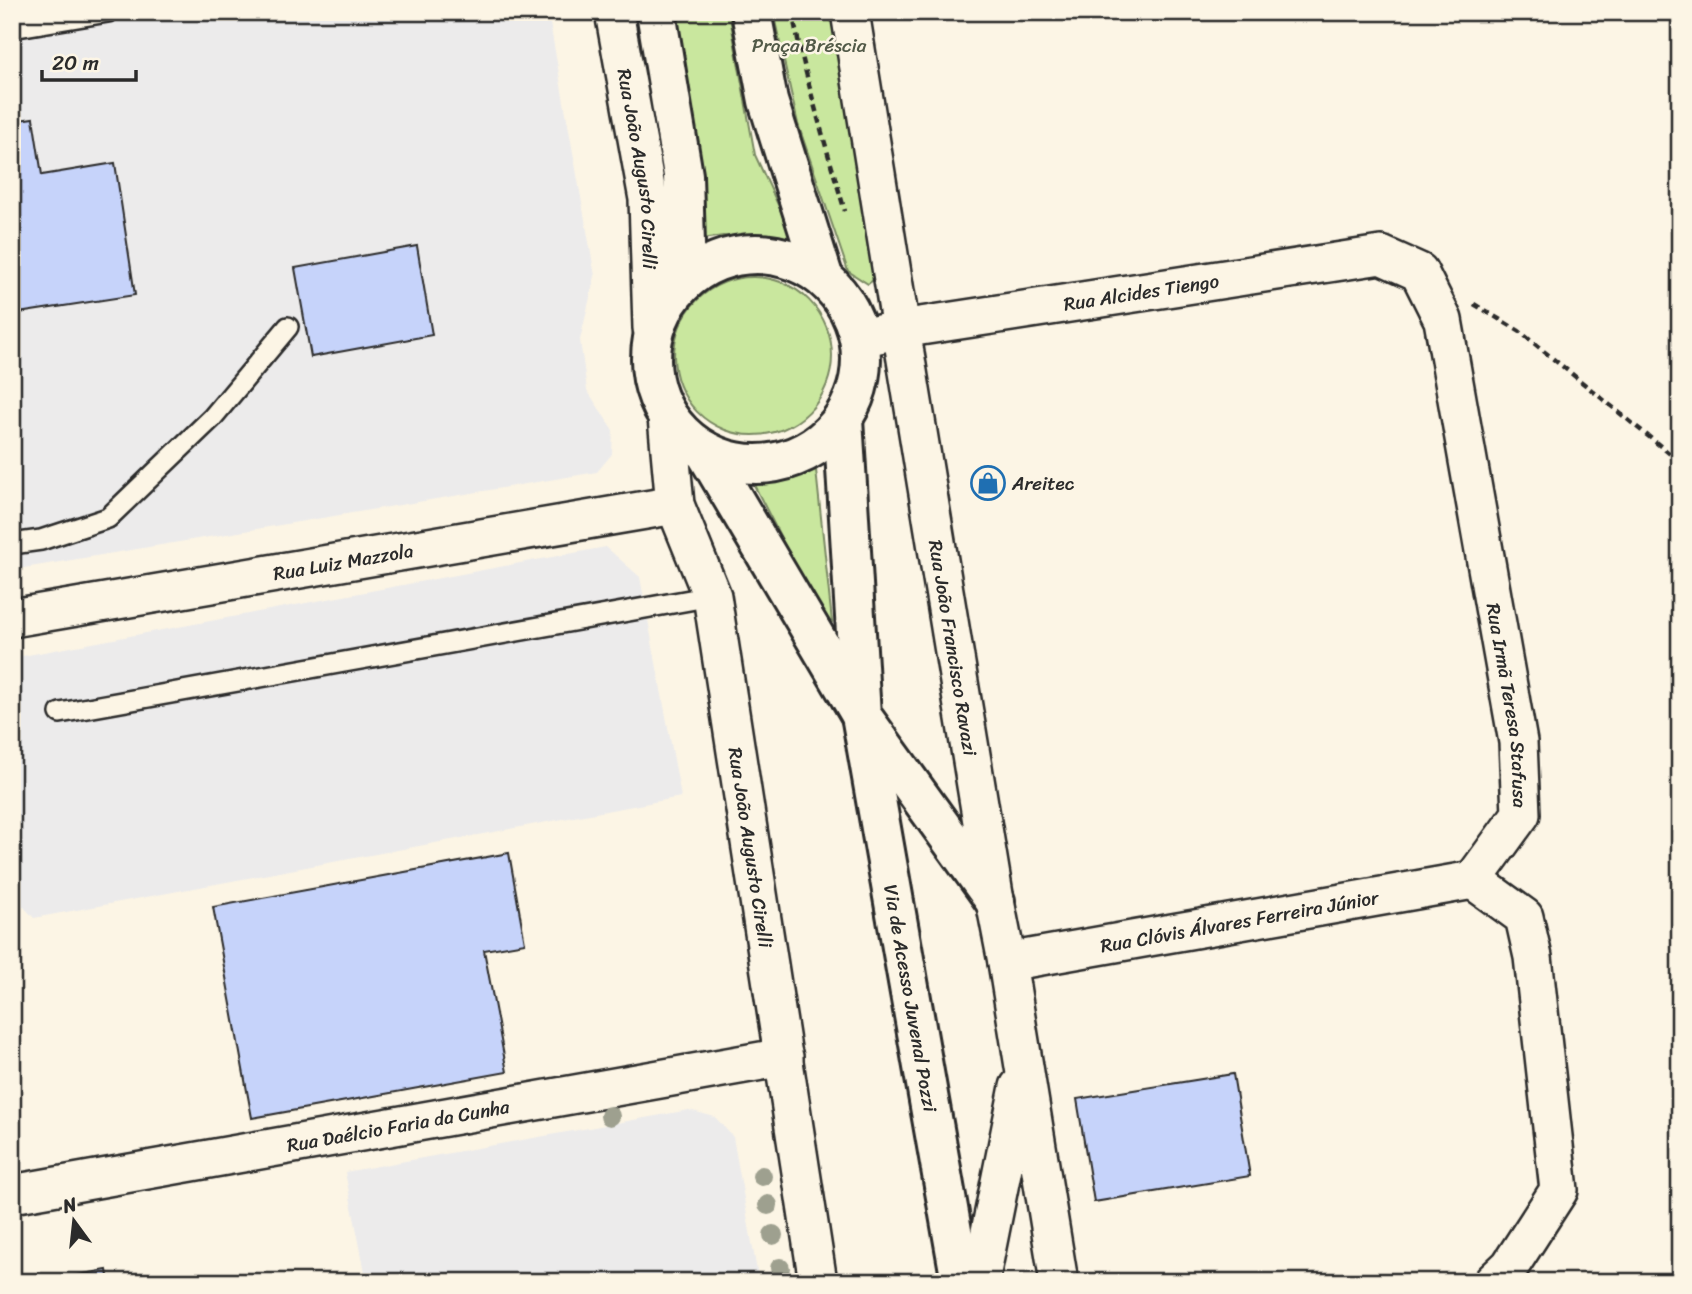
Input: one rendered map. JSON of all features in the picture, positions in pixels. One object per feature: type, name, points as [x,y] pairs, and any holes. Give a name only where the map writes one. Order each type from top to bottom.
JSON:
[{"type":"main road","points":[[656,12],[683,174],[686,279]]},
{"type":"main road","points":[[751,12],[768,101],[823,276]]},
{"type":"main road","points":[[754,253],[790,259],[823,276],[841,295],[861,338],[862,370],[856,395],[844,419],[822,441],[795,457],[765,464],[734,462],[705,451],[684,436],[667,417],[654,386],[650,352],[652,328],[670,298],[686,279],[718,260],[754,253]]},
{"type":"main road","name":"Via de Acesso Juvenal Pozzi","points":[[844,419],[860,715],[961,1282]]},
{"type":"main road","name":"Via de Acesso Juvenal Pozzi","points":[[705,451],[860,715]]},
{"type":"main road","points":[[860,715],[995,901]]},
{"type":"street","name":"Rua João Augusto Cirelli","points":[[614,12],[648,199],[652,328]]},
{"type":"street","name":"Rua João Francisco Ravazi","points":[[850,12],[1059,1282]]},
{"type":"street","name":"Rua Alcides Tiengo","points":[[861,338],[901,329],[1381,254],[1419,272]]},
{"type":"street","name":"Rua Irmã Teresa Stafusa","points":[[1419,272],[1443,320],[1518,742],[1521,814],[1473,880]]},
{"type":"street","name":"Rua João Augusto Cirelli","points":[[667,417],[675,505],[712,596],[818,1282]]},
{"type":"street","name":"Rua Luiz Mazzola","points":[[12,618],[675,505]]},
{"type":"street","name":"Rua Clóvis Álvares Ferreira Júnior","points":[[1007,962],[1473,880]]},
{"type":"street","points":[[1473,880],[1524,917],[1534,957],[1559,1190],[1510,1266],[1493,1282]]},
{"type":"street","name":"Rua Daélcio Faria da Cunha","points":[[12,1194],[784,1056]]},
{"type":"street","points":[[980,1282],[1023,1066]]},
{"type":"lane","points":[[12,28],[108,12]]},
{"type":"lane","points":[[12,544],[41,540],[108,518],[212,418],[288,327]]},
{"type":"lane","points":[[60,713],[712,596]]},
{"type":"path","points":[[792,12],[824,141],[848,219]]},
{"type":"path","points":[[1463,298],[1519,331],[1680,462]]},
{"type":"shaded area","points":[[12,12],[548,12],[595,276],[580,340],[587,390],[613,430],[612,454],[597,472],[12,570]]},
{"type":"shaded area","points":[[606,547],[640,577],[681,797],[34,918],[23,906],[12,846],[12,658]]},
{"type":"shaded area","points":[[689,1110],[715,1117],[733,1137],[759,1282],[367,1282],[345,1172]]},
{"type":"green space","points":[[675,12],[729,12],[755,155],[792,235],[787,240],[723,236],[702,239],[705,212]]},
{"type":"green space","name":"Praça Bréscia","points":[[773,12],[833,12],[878,276],[868,284],[848,271],[798,124]]},
{"type":"green space","points":[[753,277],[783,283],[809,300],[826,326],[832,356],[826,386],[809,412],[783,429],[753,435],[723,429],[697,412],[680,386],[674,356],[680,326],[697,300],[723,283]]},
{"type":"green space","points":[[816,470],[832,622],[825,624],[753,483]]},
{"type":"building","points":[[33,118],[42,175],[115,163],[135,295],[12,314],[12,121]]},
{"type":"building","points":[[417,246],[432,335],[311,357],[295,268]]},
{"type":"building","points":[[509,853],[525,943],[484,950],[507,1072],[252,1118],[213,907]]},
{"type":"building","points":[[1233,1074],[1250,1176],[1094,1202],[1077,1099]]},
{"type":"building","points":[[107,1270],[109,1282],[38,1282]]},
{"type":"place","name":"Areitec","points":[[988,483]]}]
